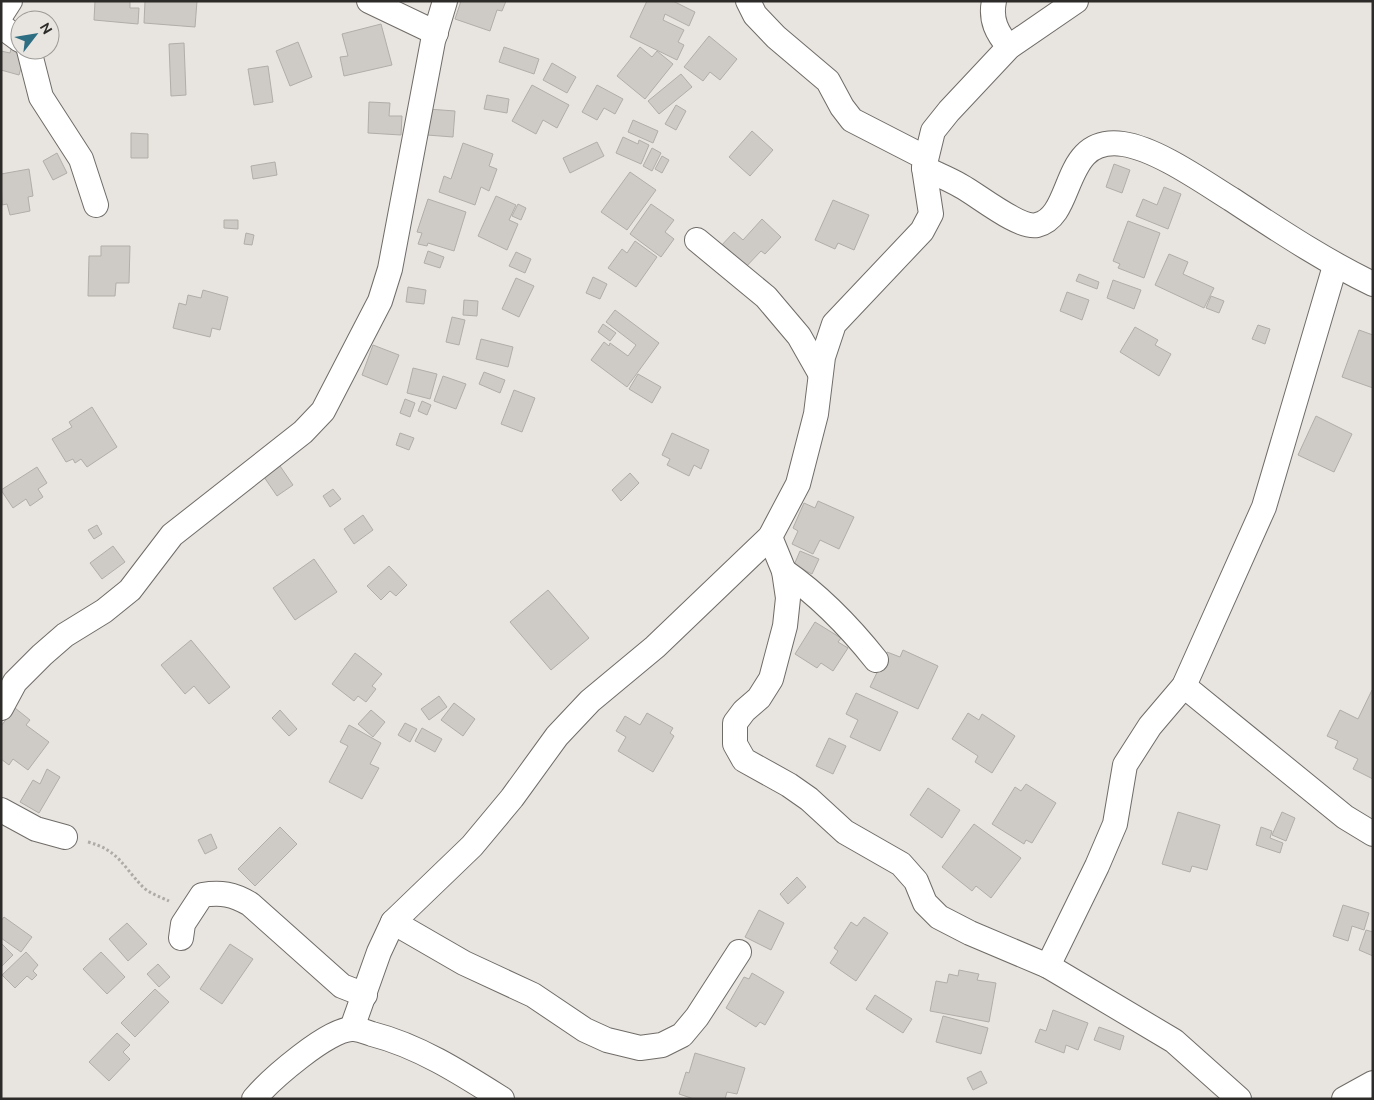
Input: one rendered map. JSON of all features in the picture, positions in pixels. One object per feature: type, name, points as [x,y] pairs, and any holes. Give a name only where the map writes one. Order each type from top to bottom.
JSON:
[{"type":"street","points":[[1,15],[10,1]]},
{"type":"street","points":[[369,1],[436,33]]},
{"type":"street","points":[[1,708],[15,682],[42,655],[65,635],[104,611],[130,590],[172,535],[303,432],[323,411],[380,301],[390,269],[436,33],[445,1]]},
{"type":"street","points":[[748,1],[756,15],[776,37],[828,81],[842,107],[852,120],[1021,222],[1036,225],[1050,218],[1058,208],[1075,166],[1089,152],[1105,144],[1123,144],[1148,152],[1195,176],[1335,266],[1373,284]]},
{"type":"street","points":[[994,1],[992,12],[997,34],[1009,47]]},
{"type":"street","points":[[352,1028],[379,952],[393,922],[472,846],[512,798],[557,736],[590,702],[655,647],[770,537],[798,484],[816,414],[820,373],[834,324],[922,231],[930,214],[925,163],[933,131],[1009,47],[1076,1]]},
{"type":"street","points":[[32,60],[41,96],[81,159],[96,205]]},
{"type":"street","points":[[697,240],[766,297],[799,336],[820,373]]},
{"type":"street","points":[[1048,966],[1097,866],[1115,824],[1125,765],[1150,726],[1184,686],[1264,507],[1335,266]]},
{"type":"street","points":[[770,537],[784,571],[788,598],[785,626],[771,679],[759,698],[744,711],[735,724],[735,744],[744,760],[802,794],[845,832],[901,864],[916,881],[925,903],[939,917],[970,933],[1048,966],[1174,1041],[1239,1096]]},
{"type":"street","points":[[784,571],[813,591],[876,660]]},
{"type":"street","points":[[1184,686],[1344,817],[1373,834]]},
{"type":"street","points":[[1,810],[36,829],[65,837]]},
{"type":"street","points":[[181,938],[183,924],[202,895],[220,893],[235,895],[250,904],[342,986],[365,995]]},
{"type":"street","points":[[393,922],[464,963],[533,995],[585,1030],[607,1040],[640,1048],[662,1045],[682,1035],[698,1017],[739,952]]},
{"type":"street","points":[[254,1099],[264,1088],[323,1040],[352,1028],[390,1038],[431,1057],[502,1099]]},
{"type":"street","points":[[1344,1099],[1373,1082]]},
{"type":"path","points":[[65,837],[105,847],[119,858],[143,888],[191,910]]},
{"type":"building","points":[[95,1],[130,1],[130,8],[139,8],[138,24],[94,20]]},
{"type":"building","points":[[145,1],[197,1],[195,27],[144,23]]},
{"type":"building","points":[[461,1],[506,1],[502,11],[497,10],[490,31],[455,19]]},
{"type":"building","points":[[647,1],[673,1],[695,12],[689,26],[665,14],[663,20],[684,30],[678,42],[684,45],[677,60],[630,37]]},
{"type":"building","points":[[381,24],[392,65],[344,76],[340,57],[348,56],[342,34]]},
{"type":"building","points":[[709,36],[737,59],[720,80],[710,72],[703,81],[684,67]]},
{"type":"building","points":[[298,42],[312,77],[290,86],[276,51]]},
{"type":"building","points":[[184,43],[186,95],[171,96],[169,44]]},
{"type":"building","points":[[504,47],[539,59],[534,74],[499,62]]},
{"type":"building","points":[[640,47],[652,57],[657,51],[673,64],[645,99],[617,76]]},
{"type":"building","points":[[1,51],[10,53],[10,60],[23,60],[19,75],[1,70]]},
{"type":"building","points":[[552,63],[576,77],[567,93],[543,80]]},
{"type":"building","points":[[268,66],[273,102],[254,105],[248,69]]},
{"type":"building","points":[[681,74],[692,87],[659,114],[648,101]]},
{"type":"building","points":[[532,85],[569,105],[557,128],[543,120],[536,134],[512,121]]},
{"type":"building","points":[[597,85],[623,99],[615,114],[604,108],[597,120],[582,112]]},
{"type":"building","points":[[487,95],[509,99],[507,113],[484,109]]},
{"type":"building","points":[[369,102],[390,103],[389,116],[402,116],[401,135],[368,133]]},
{"type":"building","points":[[676,105],[686,111],[676,130],[665,124]]},
{"type":"building","points":[[428,109],[455,111],[453,137],[427,135]]},
{"type":"building","points":[[633,120],[658,131],[653,143],[628,132]]},
{"type":"building","points":[[752,131],[773,150],[750,176],[729,157]]},
{"type":"building","points":[[131,133],[148,134],[148,158],[131,158]]},
{"type":"building","points":[[623,137],[638,144],[639,140],[649,145],[641,164],[616,153]]},
{"type":"building","points":[[597,142],[604,156],[570,173],[563,158]]},
{"type":"building","points":[[463,143],[493,154],[489,166],[497,169],[489,191],[481,187],[475,205],[439,192],[444,176],[451,179]]},
{"type":"building","points":[[652,148],[661,153],[652,171],[643,166]]},
{"type":"building","points":[[57,153],[67,173],[53,180],[43,161]]},
{"type":"building","points":[[662,156],[669,160],[662,173],[655,169]]},
{"type":"building","points":[[275,162],[277,175],[253,179],[251,166]]},
{"type":"building","points":[[1114,164],[1130,170],[1122,193],[1106,187]]},
{"type":"building","points":[[29,169],[33,196],[28,197],[30,211],[10,215],[7,204],[2,205],[1,174]]},
{"type":"building","points":[[630,172],[656,190],[627,230],[601,212]]},
{"type":"building","points":[[1164,187],[1181,194],[1168,229],[1136,216],[1143,199],[1157,205]]},
{"type":"building","points":[[496,196],[516,205],[509,220],[518,224],[507,250],[478,236]]},
{"type":"building","points":[[428,199],[466,212],[454,251],[428,243],[427,246],[418,244],[422,233],[417,232]]},
{"type":"building","points":[[833,200],[869,215],[854,250],[838,243],[835,249],[815,240]]},
{"type":"building","points":[[518,204],[526,208],[521,220],[512,216]]},
{"type":"building","points":[[651,204],[674,220],[665,232],[674,239],[661,257],[630,234]]},
{"type":"building","points":[[762,219],[781,237],[765,254],[761,251],[743,270],[719,248],[734,232],[743,240]]},
{"type":"building","points":[[224,220],[238,220],[238,229],[224,228]]},
{"type":"building","points":[[1128,221],[1160,233],[1144,278],[1118,268],[1120,264],[1113,261]]},
{"type":"building","points":[[246,233],[254,235],[252,245],[244,244]]},
{"type":"building","points":[[635,241],[657,257],[636,287],[608,268],[622,249],[627,253]]},
{"type":"building","points":[[101,246],[130,246],[129,283],[116,283],[115,296],[88,296],[89,256],[101,256]]},
{"type":"building","points":[[428,251],[444,257],[440,268],[424,263]]},
{"type":"building","points":[[516,252],[531,259],[525,273],[509,266]]},
{"type":"building","points":[[1169,254],[1188,262],[1183,274],[1214,288],[1204,308],[1155,285]]},
{"type":"building","points":[[1079,274],[1099,282],[1097,289],[1076,281]]},
{"type":"building","points":[[593,277],[607,284],[600,299],[586,293]]},
{"type":"building","points":[[516,278],[534,286],[519,317],[502,309]]},
{"type":"building","points":[[1113,280],[1141,290],[1134,309],[1107,298]]},
{"type":"building","points":[[408,287],[426,290],[424,304],[406,302]]},
{"type":"building","points":[[203,290],[228,297],[220,330],[212,328],[210,337],[173,328],[179,303],[186,305],[188,295],[201,298]]},
{"type":"building","points":[[1067,292],[1089,300],[1082,320],[1060,311]]},
{"type":"building","points":[[1211,296],[1224,301],[1219,313],[1206,308]]},
{"type":"building","points":[[464,300],[478,301],[477,316],[463,315]]},
{"type":"building","points":[[615,310],[659,343],[627,387],[591,360],[604,342],[609,346],[610,343],[628,356],[636,345],[606,322]]},
{"type":"building","points":[[452,317],[465,320],[459,345],[446,342]]},
{"type":"building","points":[[603,324],[616,333],[610,341],[598,332]]},
{"type":"building","points":[[1258,325],[1270,329],[1265,344],[1252,339]]},
{"type":"building","points":[[1135,327],[1158,340],[1155,345],[1171,354],[1159,376],[1120,352]]},
{"type":"building","points":[[1359,330],[1373,335],[1373,388],[1342,377]]},
{"type":"building","points":[[481,339],[513,347],[508,367],[476,359]]},
{"type":"building","points":[[373,345],[399,355],[387,385],[362,375]]},
{"type":"building","points":[[413,368],[437,374],[430,399],[407,393]]},
{"type":"building","points":[[484,372],[505,380],[500,393],[479,384]]},
{"type":"building","points":[[638,374],[661,387],[652,403],[629,389]]},
{"type":"building","points":[[443,376],[466,384],[456,409],[434,401]]},
{"type":"building","points":[[514,390],[535,398],[522,432],[501,424]]},
{"type":"building","points":[[405,399],[415,403],[410,417],[400,413]]},
{"type":"building","points":[[422,401],[431,405],[427,415],[418,411]]},
{"type":"building","points":[[92,407],[117,447],[87,467],[81,459],[75,463],[73,459],[66,462],[52,439],[72,427],[69,422]]},
{"type":"building","points":[[1316,416],[1352,434],[1334,472],[1298,455]]},
{"type":"building","points":[[400,433],[414,438],[409,450],[396,445]]},
{"type":"building","points":[[672,433],[709,450],[701,469],[694,465],[689,476],[667,465],[670,459],[662,455]]},
{"type":"building","points":[[280,466],[293,485],[277,496],[264,477]]},
{"type":"building","points":[[37,467],[47,483],[38,489],[43,497],[30,506],[26,499],[13,508],[1,490]]},
{"type":"building","points":[[630,473],[639,483],[621,501],[612,490]]},
{"type":"building","points":[[333,489],[341,499],[330,507],[323,496]]},
{"type":"building","points":[[818,501],[854,517],[839,549],[820,540],[813,554],[792,544],[798,531],[793,528],[804,503],[815,508]]},
{"type":"building","points":[[363,515],[373,530],[354,544],[344,529]]},
{"type":"building","points":[[97,525],[102,534],[94,539],[88,530]]},
{"type":"building","points":[[113,546],[125,562],[102,579],[90,563]]},
{"type":"building","points":[[800,551],[819,559],[812,574],[794,565]]},
{"type":"building","points":[[314,559],[337,592],[295,620],[273,588]]},
{"type":"building","points":[[389,566],[407,585],[396,596],[390,591],[381,600],[367,586]]},
{"type":"building","points":[[548,590],[589,638],[551,670],[510,622]]},
{"type":"building","points":[[815,622],[841,638],[838,642],[848,648],[833,671],[821,663],[817,668],[795,654]]},
{"type":"building","points":[[191,640],[230,687],[209,704],[194,686],[185,694],[161,665]]},
{"type":"building","points":[[903,650],[938,666],[918,709],[870,687],[887,652],[900,657]]},
{"type":"building","points":[[355,653],[382,674],[372,686],[376,689],[366,702],[358,696],[354,701],[332,684]]},
{"type":"building","points":[[1372,690],[1373,779],[1353,769],[1358,759],[1335,748],[1338,741],[1327,736],[1340,710],[1358,719]]},
{"type":"building","points":[[856,693],[898,712],[880,751],[850,737],[858,720],[846,714]]},
{"type":"building","points":[[439,696],[447,707],[429,720],[421,709]]},
{"type":"building","points":[[454,703],[475,719],[463,736],[441,720]]},
{"type":"building","points":[[15,708],[30,720],[26,725],[49,742],[28,770],[13,759],[9,765],[1,759],[1,726]]},
{"type":"building","points":[[280,710],[297,729],[289,736],[272,718]]},
{"type":"building","points":[[371,710],[385,722],[373,737],[358,724]]},
{"type":"building","points":[[647,713],[673,728],[670,733],[674,736],[653,772],[618,751],[626,737],[616,731],[625,716],[640,725]]},
{"type":"building","points":[[968,713],[979,720],[982,714],[1015,736],[992,773],[975,762],[978,756],[952,739]]},
{"type":"building","points":[[405,723],[417,729],[410,742],[398,735]]},
{"type":"building","points":[[349,725],[381,743],[370,764],[379,768],[362,799],[329,782],[348,746],[340,742]]},
{"type":"building","points":[[422,728],[442,739],[435,752],[415,741]]},
{"type":"building","points":[[829,738],[846,746],[833,774],[816,766]]},
{"type":"building","points":[[47,769],[60,777],[39,813],[20,802],[33,780],[40,784]]},
{"type":"building","points":[[1026,784],[1056,803],[1032,843],[1026,840],[1024,844],[992,824],[1015,787],[1021,791]]},
{"type":"building","points":[[928,788],[960,810],[942,838],[910,815]]},
{"type":"building","points":[[1178,812],[1220,825],[1207,870],[1192,866],[1190,872],[1162,864]]},
{"type":"building","points":[[1282,812],[1295,818],[1286,841],[1272,835]]},
{"type":"building","points":[[974,824],[1021,858],[991,898],[976,886],[972,891],[942,867]]},
{"type":"building","points":[[280,827],[297,844],[255,886],[238,869]]},
{"type":"building","points":[[1261,827],[1272,831],[1270,838],[1283,843],[1280,853],[1256,845]]},
{"type":"building","points":[[211,834],[217,848],[205,854],[198,840]]},
{"type":"building","points":[[797,877],[806,887],[788,904],[780,894]]},
{"type":"building","points":[[1343,905],[1369,913],[1364,930],[1352,926],[1348,941],[1333,936]]},
{"type":"building","points":[[759,910],[784,923],[771,950],[745,937]]},
{"type":"building","points":[[4,917],[32,937],[21,952],[1,938],[1,921]]},
{"type":"building","points":[[864,917],[888,933],[856,981],[830,963],[838,951],[834,948],[851,922],[857,926]]},
{"type":"building","points":[[127,923],[147,944],[128,961],[109,939]]},
{"type":"building","points":[[1366,930],[1373,932],[1373,956],[1359,950]]},
{"type":"building","points":[[1,943],[13,955],[2,966],[1,965]]},
{"type":"building","points":[[230,944],[253,959],[222,1004],[200,989]]},
{"type":"building","points":[[26,952],[38,965],[33,971],[37,975],[32,980],[27,976],[15,988],[2,975]]},
{"type":"building","points":[[101,952],[125,977],[107,994],[83,969]]},
{"type":"building","points":[[158,964],[170,977],[159,987],[147,974]]},
{"type":"building","points":[[959,970],[979,974],[977,980],[996,983],[989,1022],[930,1011],[936,981],[947,983],[949,974],[958,976]]},
{"type":"building","points":[[752,973],[784,992],[765,1025],[760,1022],[756,1027],[726,1008],[744,977],[749,979]]},
{"type":"building","points":[[155,989],[169,1002],[135,1037],[121,1023]]},
{"type":"building","points":[[875,995],[912,1019],[903,1033],[866,1009]]},
{"type":"building","points":[[1053,1010],[1088,1023],[1078,1050],[1066,1045],[1064,1053],[1035,1042],[1040,1029],[1046,1031]]},
{"type":"building","points":[[943,1016],[988,1028],[981,1054],[936,1042]]},
{"type":"building","points":[[1099,1027],[1124,1036],[1120,1050],[1094,1040]]},
{"type":"building","points":[[117,1033],[130,1045],[123,1052],[130,1059],[109,1081],[89,1062]]},
{"type":"building","points":[[695,1053],[745,1068],[737,1094],[727,1092],[725,1099],[694,1099],[679,1094],[686,1072],[689,1073]]},
{"type":"building","points":[[981,1071],[987,1083],[973,1090],[967,1078]]}]
